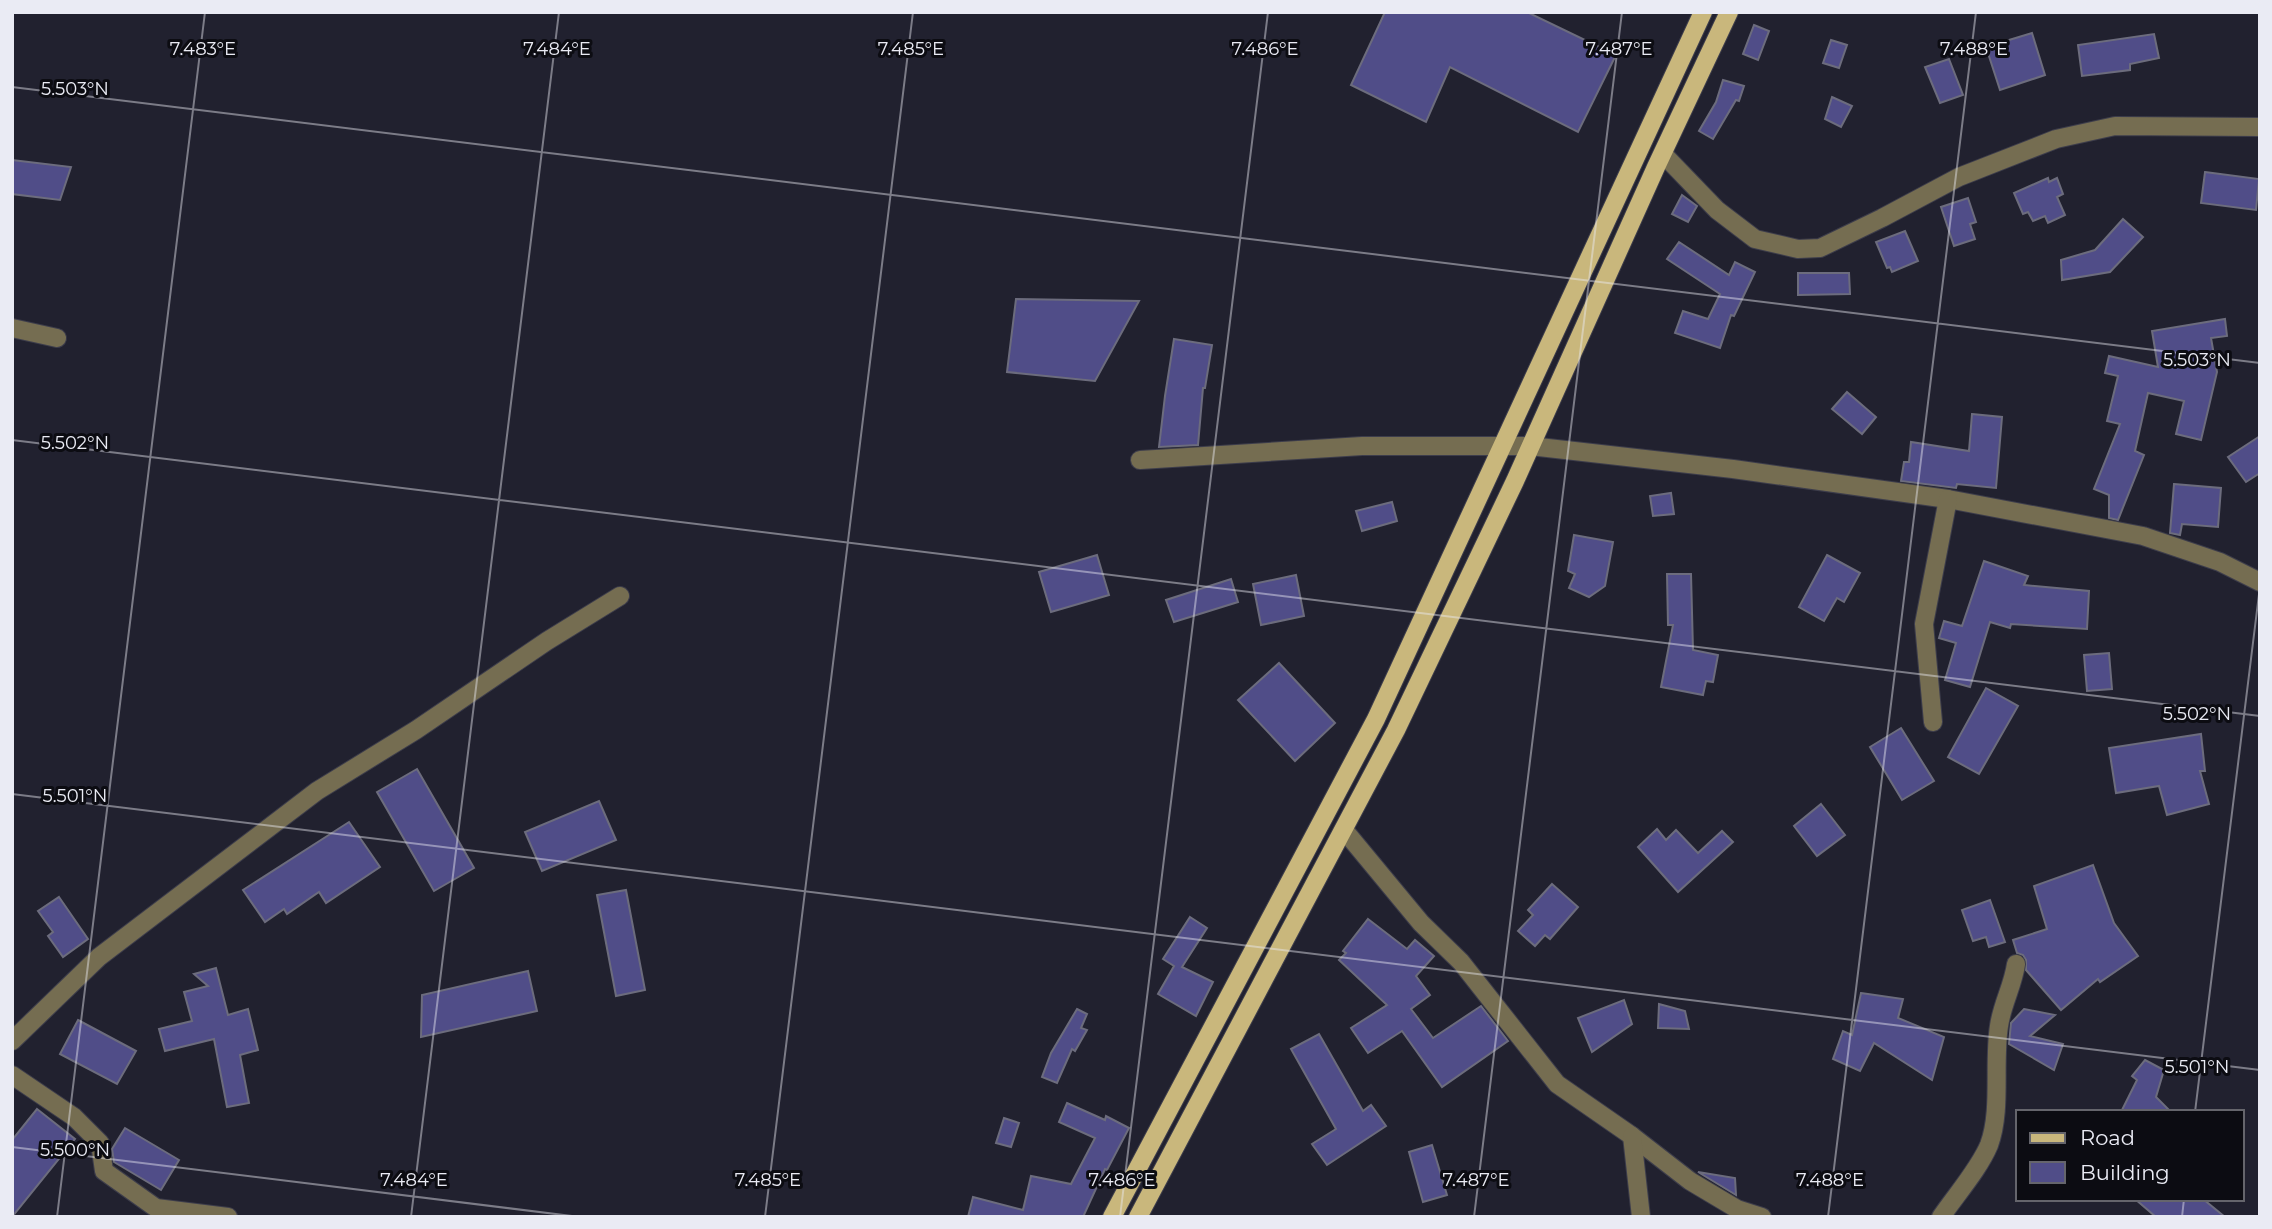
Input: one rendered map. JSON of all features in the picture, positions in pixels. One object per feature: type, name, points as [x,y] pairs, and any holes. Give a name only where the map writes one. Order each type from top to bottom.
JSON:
[{"type":"main road","points":[[1112,1217],[1376,719],[1703,12]]},
{"type":"main road","points":[[1138,1217],[1414,694],[1729,12]]},
{"type":"street","points":[[1663,154],[1717,210],[1755,239],[1798,249],[1819,248],[1959,177],[2056,139],[2115,126],[2260,127]]},
{"type":"street","points":[[12,328],[57,338]]},
{"type":"street","points":[[1140,460],[1362,446],[1530,446],[1732,469],[1948,499],[2143,536],[2220,562],[2260,582]]},
{"type":"street","points":[[1933,722],[1924,624],[1948,499]]},
{"type":"street","points":[[12,1041],[99,957],[317,792],[620,596]]},
{"type":"street","points":[[1343,830],[1421,923],[1461,962],[1557,1084],[1632,1136],[1690,1181],[1737,1209],[1762,1217]]},
{"type":"street","points":[[1941,1217],[1988,1146],[1994,1122],[1995,1060],[1999,1025],[2014,980],[2016,964]]},
{"type":"street","points":[[12,1075],[74,1116],[100,1143],[104,1171],[156,1208],[228,1217]]},
{"type":"street","points":[[1632,1136],[1641,1217]]},
{"type":"building","points":[[1385,12],[1527,12],[1616,55],[1578,132],[1450,67],[1426,122],[1351,85]]},
{"type":"building","points":[[1754,25],[1769,31],[1758,60],[1743,54]]},
{"type":"building","points":[[2032,33],[2045,75],[2000,90],[1986,47]]},
{"type":"building","points":[[2154,34],[2159,58],[2130,64],[2130,70],[2082,76],[2078,45]]},
{"type":"building","points":[[1831,40],[1847,45],[1839,68],[1823,63]]},
{"type":"building","points":[[1949,59],[1963,95],[1940,103],[1925,67]]},
{"type":"building","points":[[1723,80],[1744,86],[1739,101],[1736,100],[1713,139],[1699,131],[1716,102]]},
{"type":"building","points":[[1832,97],[1852,106],[1841,127],[1825,119]]},
{"type":"building","points":[[12,160],[71,167],[60,200],[12,194]]},
{"type":"building","points":[[2205,172],[2259,179],[2256,210],[2201,203]]},
{"type":"building","points":[[2048,178],[2049,182],[2057,178],[2063,194],[2057,197],[2065,215],[2048,223],[2045,216],[2033,221],[2028,212],[2023,214],[2014,193]]},
{"type":"building","points":[[1682,195],[1697,206],[1688,222],[1672,214]]},
{"type":"building","points":[[1968,198],[1976,222],[1970,224],[1975,239],[1954,246],[1941,207]]},
{"type":"building","points":[[2123,219],[2143,237],[2110,272],[2062,280],[2061,260],[2095,250]]},
{"type":"building","points":[[1905,231],[1918,261],[1892,272],[1890,267],[1887,268],[1876,242]]},
{"type":"building","points":[[1679,242],[1729,275],[1735,262],[1755,272],[1734,316],[1731,315],[1720,348],[1675,333],[1683,311],[1708,319],[1720,294],[1667,259]]},
{"type":"building","points":[[1798,273],[1849,273],[1850,294],[1798,295]]},
{"type":"building","points":[[1016,299],[1139,301],[1095,381],[1007,372]]},
{"type":"building","points":[[2225,319],[2227,336],[2211,338],[2217,372],[2201,440],[2176,434],[2184,401],[2148,393],[2135,451],[2144,455],[2118,520],[2109,518],[2109,495],[2094,489],[2120,424],[2107,421],[2118,376],[2105,373],[2109,356],[2158,367],[2152,331]]},
{"type":"building","points":[[1174,339],[1212,345],[1203,388],[1198,445],[1159,447],[1165,396]]},
{"type":"building","points":[[1847,392],[1876,417],[1862,434],[1832,409]]},
{"type":"building","points":[[1972,414],[2002,417],[1996,488],[1957,484],[1956,488],[1901,481],[1904,462],[1909,462],[1911,442],[1969,451]]},
{"type":"building","points":[[2260,436],[2260,473],[2246,482],[2228,457]]},
{"type":"building","points":[[2174,484],[2221,488],[2218,527],[2182,524],[2180,535],[2170,533]]},
{"type":"building","points":[[1671,493],[1674,514],[1653,516],[1650,496]]},
{"type":"building","points":[[1392,502],[1397,521],[1362,531],[1356,511]]},
{"type":"building","points":[[1574,535],[1613,542],[1605,586],[1589,597],[1569,588],[1575,574],[1568,571]]},
{"type":"building","points":[[1097,555],[1109,595],[1051,612],[1039,572]]},
{"type":"building","points":[[1827,555],[1860,573],[1844,602],[1837,598],[1824,621],[1799,607]]},
{"type":"building","points":[[1984,561],[2028,576],[2024,585],[2089,591],[2087,629],[2011,624],[2010,628],[1990,622],[1970,687],[1945,680],[1956,643],[1939,638],[1944,621],[1962,626]]},
{"type":"building","points":[[1667,574],[1691,574],[1693,650],[1718,655],[1713,682],[1706,681],[1703,695],[1661,687],[1673,625],[1668,625]]},
{"type":"building","points":[[1296,575],[1304,616],[1261,625],[1253,584]]},
{"type":"building","points":[[1231,579],[1238,602],[1174,622],[1166,600]]},
{"type":"building","points":[[2109,653],[2112,689],[2087,691],[2084,655]]},
{"type":"building","points":[[1279,663],[1335,723],[1295,761],[1238,700]]},
{"type":"building","points":[[1986,688],[2018,706],[1979,774],[1948,757]]},
{"type":"building","points":[[1901,728],[1934,781],[1902,800],[1870,747]]},
{"type":"building","points":[[2201,734],[2205,771],[2200,771],[2209,804],[2167,815],[2159,786],[2116,793],[2109,748]]},
{"type":"building","points":[[417,769],[474,868],[434,891],[377,792]]},
{"type":"building","points":[[599,801],[616,840],[542,871],[525,832]]},
{"type":"building","points":[[1821,804],[1845,835],[1817,856],[1794,826]]},
{"type":"building","points":[[349,822],[380,867],[326,903],[319,892],[287,914],[284,909],[265,922],[243,890]]},
{"type":"building","points":[[1657,829],[1666,840],[1676,830],[1698,853],[1722,831],[1733,842],[1678,892],[1638,847]]},
{"type":"building","points":[[2093,865],[2114,923],[2138,956],[2100,982],[2098,979],[2061,1010],[2026,970],[2026,960],[2023,955],[2017,953],[2013,940],[2047,929],[2034,886]]},
{"type":"building","points":[[1552,884],[1578,907],[1550,939],[1545,935],[1535,946],[1518,931],[1533,915],[1528,910]]},
{"type":"building","points":[[626,890],[645,990],[616,996],[597,895]]},
{"type":"building","points":[[59,897],[88,939],[63,957],[48,936],[53,932],[38,911]]},
{"type":"building","points":[[1990,900],[2005,942],[1989,947],[1986,937],[1973,941],[1962,910]]},
{"type":"building","points":[[1190,917],[1207,928],[1182,967],[1213,982],[1196,1016],[1158,994],[1174,966],[1163,959]]},
{"type":"building","points":[[1368,919],[1407,949],[1415,940],[1434,956],[1416,976],[1430,995],[1411,1009],[1433,1038],[1481,1006],[1508,1041],[1442,1087],[1402,1031],[1368,1053],[1351,1028],[1387,1005],[1339,960]]},
{"type":"building","points":[[216,968],[228,1015],[248,1009],[258,1050],[240,1055],[249,1103],[227,1107],[214,1039],[165,1051],[159,1029],[192,1021],[184,992],[208,986],[194,974]]},
{"type":"building","points":[[528,971],[537,1011],[421,1037],[422,995]]},
{"type":"building","points":[[1861,993],[1903,999],[1898,1018],[1944,1037],[1932,1080],[1874,1043],[1860,1071],[1833,1059],[1843,1031],[1852,1035]]},
{"type":"building","points":[[1624,1000],[1632,1024],[1592,1052],[1578,1018]]},
{"type":"building","points":[[1659,1004],[1685,1011],[1689,1029],[1658,1028]]},
{"type":"building","points":[[1077,1009],[1087,1014],[1081,1028],[1087,1030],[1075,1051],[1072,1049],[1057,1083],[1042,1077],[1051,1053]]},
{"type":"building","points":[[2024,1009],[2055,1015],[2030,1036],[2063,1044],[2054,1070],[2009,1044],[2011,1023]]},
{"type":"building","points":[[78,1020],[136,1051],[117,1084],[60,1054]]},
{"type":"building","points":[[1319,1034],[1363,1111],[1371,1105],[1386,1126],[1327,1165],[1312,1144],[1336,1129],[1291,1049]]},
{"type":"building","points":[[2145,1060],[2164,1070],[2156,1097],[2169,1110],[2122,1110],[2137,1080],[2132,1076]]},
{"type":"building","points":[[1067,1103],[1105,1120],[1106,1116],[1129,1128],[1107,1170],[1105,1169],[1083,1217],[968,1217],[973,1197],[1023,1210],[1031,1176],[1071,1184],[1095,1138],[1059,1122]]},
{"type":"building","points":[[37,1109],[75,1139],[12,1217],[12,1140]]},
{"type":"building","points":[[1004,1118],[1019,1123],[1011,1147],[996,1143]]},
{"type":"building","points":[[125,1128],[179,1160],[161,1190],[114,1162],[112,1149]]},
{"type":"building","points":[[1432,1145],[1447,1195],[1423,1202],[1409,1152]]},
{"type":"building","points":[[1698,1172],[1735,1178],[1736,1195]]},
{"type":"building","points":[[2137,1201],[2205,1201],[2225,1217],[2156,1217]]}]
